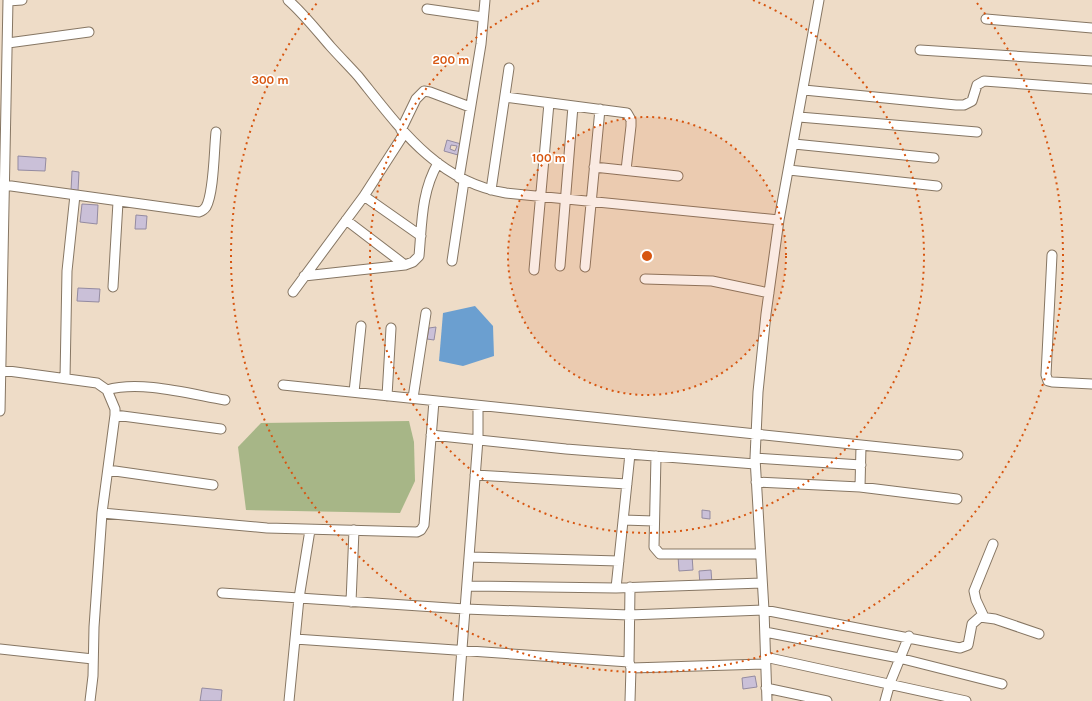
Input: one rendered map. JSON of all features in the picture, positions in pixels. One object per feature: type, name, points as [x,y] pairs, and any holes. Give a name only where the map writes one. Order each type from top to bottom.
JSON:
[{"type":"street","points":[[0,411],[2,203],[4,185],[8,0],[22,0]]},
{"type":"street","points":[[288,0],[357,75],[403,132],[438,163],[462,180],[491,190],[779,220]]},
{"type":"street","points":[[452,261],[470,107],[481,44],[486,0]]},
{"type":"street","points":[[767,701],[764,610],[755,461],[760,366],[779,220],[804,90],[819,0]]},
{"type":"street","points":[[428,10],[483,17]]},
{"type":"street","points":[[986,20],[1092,28]]},
{"type":"street","points":[[8,43],[89,32]]},
{"type":"street","points":[[920,50],[1092,61]]},
{"type":"street","points":[[491,190],[509,68]]},
{"type":"street","points":[[804,90],[964,105],[972,101],[977,85],[984,81],[1092,89]]},
{"type":"street","points":[[293,292],[364,196],[403,132],[416,99],[424,91],[470,107]]},
{"type":"street","points":[[505,97],[624,112],[629,115],[631,126],[626,170]]},
{"type":"street","points":[[534,270],[549,103]]},
{"type":"street","points":[[560,266],[564,198],[573,106]]},
{"type":"street","points":[[585,267],[600,109]]},
{"type":"street","points":[[799,117],[976,132]]},
{"type":"street","points":[[4,185],[118,202],[195,211],[204,210],[207,206],[210,192],[216,132]]},
{"type":"street","points":[[794,144],[934,158]]},
{"type":"street","points":[[304,276],[405,265],[413,262],[419,256],[422,212],[426,191],[438,163]]},
{"type":"street","points":[[594,166],[678,176]]},
{"type":"street","points":[[789,170],[937,186]]},
{"type":"street","points":[[65,378],[67,271],[75,195]]},
{"type":"street","points":[[364,196],[420,236]]},
{"type":"street","points":[[113,287],[118,202]]},
{"type":"street","points":[[346,220],[405,265]]},
{"type":"street","points":[[1052,255],[1046,376],[1048,381],[1052,382],[1092,384]]},
{"type":"street","points":[[645,278],[712,281],[769,294]]},
{"type":"street","points":[[414,398],[426,313]]},
{"type":"street","points":[[354,392],[361,326]]},
{"type":"street","points":[[387,396],[391,328]]},
{"type":"street","points":[[1,370],[97,383],[107,390],[113,403],[115,415],[102,514],[90,701]]},
{"type":"street","points":[[283,385],[958,455]]},
{"type":"street","points":[[107,390],[120,386],[136,386],[225,400]]},
{"type":"street","points":[[102,514],[310,530],[417,532],[421,530],[424,525],[434,401]]},
{"type":"street","points":[[458,701],[468,586],[478,439],[478,406]]},
{"type":"street","points":[[115,415],[221,429]]},
{"type":"street","points":[[431,435],[656,456],[861,465]]},
{"type":"street","points":[[860,486],[861,446]]},
{"type":"street","points":[[616,588],[630,454]]},
{"type":"street","points":[[656,456],[654,547],[660,554],[760,554]]},
{"type":"street","points":[[108,470],[213,485]]},
{"type":"street","points":[[475,475],[627,484]]},
{"type":"street","points":[[756,482],[860,486],[957,499]]},
{"type":"street","points":[[624,520],[654,521]]},
{"type":"street","points":[[289,701],[299,598],[310,530]]},
{"type":"street","points":[[350,602],[354,530]]},
{"type":"street","points":[[984,617],[974,595],[974,591],[993,544]]},
{"type":"street","points":[[469,557],[619,561]]},
{"type":"street","points":[[468,586],[616,588],[762,583]]},
{"type":"street","points":[[630,587],[630,701]]},
{"type":"street","points":[[222,593],[465,609],[629,615],[764,610],[909,636],[955,647],[965,647],[970,640],[972,624],[976,620],[984,617],[1040,634]]},
{"type":"street","points":[[765,632],[899,658],[1002,684]]},
{"type":"street","points":[[886,701],[890,683],[909,636]]},
{"type":"street","points":[[295,639],[630,665],[765,660],[890,683],[966,701]]},
{"type":"street","points":[[0,650],[93,659]]},
{"type":"street","points":[[766,688],[827,701]]},
{"type":"green space","points":[[409,421],[414,442],[415,481],[400,513],[246,510],[238,447],[261,423]]},
{"type":"water","points":[[475,306],[493,326],[494,356],[463,366],[439,361],[443,313]]},
{"type":"building","points":[[447,140],[461,144],[458,155],[444,151]],"holes":[[[451,145],[457,146],[455,151],[450,149]]]},
{"type":"building","points":[[18,156],[46,158],[45,171],[18,170]]},
{"type":"building","points":[[72,171],[79,172],[78,191],[71,191]]},
{"type":"building","points":[[82,204],[98,205],[97,224],[80,222]]},
{"type":"building","points":[[136,215],[147,216],[146,229],[135,229]]},
{"type":"building","points":[[78,288],[100,289],[99,302],[77,301]]},
{"type":"building","points":[[436,327],[434,340],[427,339],[429,328]]},
{"type":"building","points":[[702,510],[710,511],[710,519],[702,518]]},
{"type":"building","points":[[692,555],[693,570],[679,571],[678,556]]},
{"type":"building","points":[[711,570],[712,584],[700,585],[699,571]]},
{"type":"building","points":[[755,676],[757,687],[743,689],[742,678]]},
{"type":"building","points":[[202,688],[222,690],[221,701],[200,701]]}]
